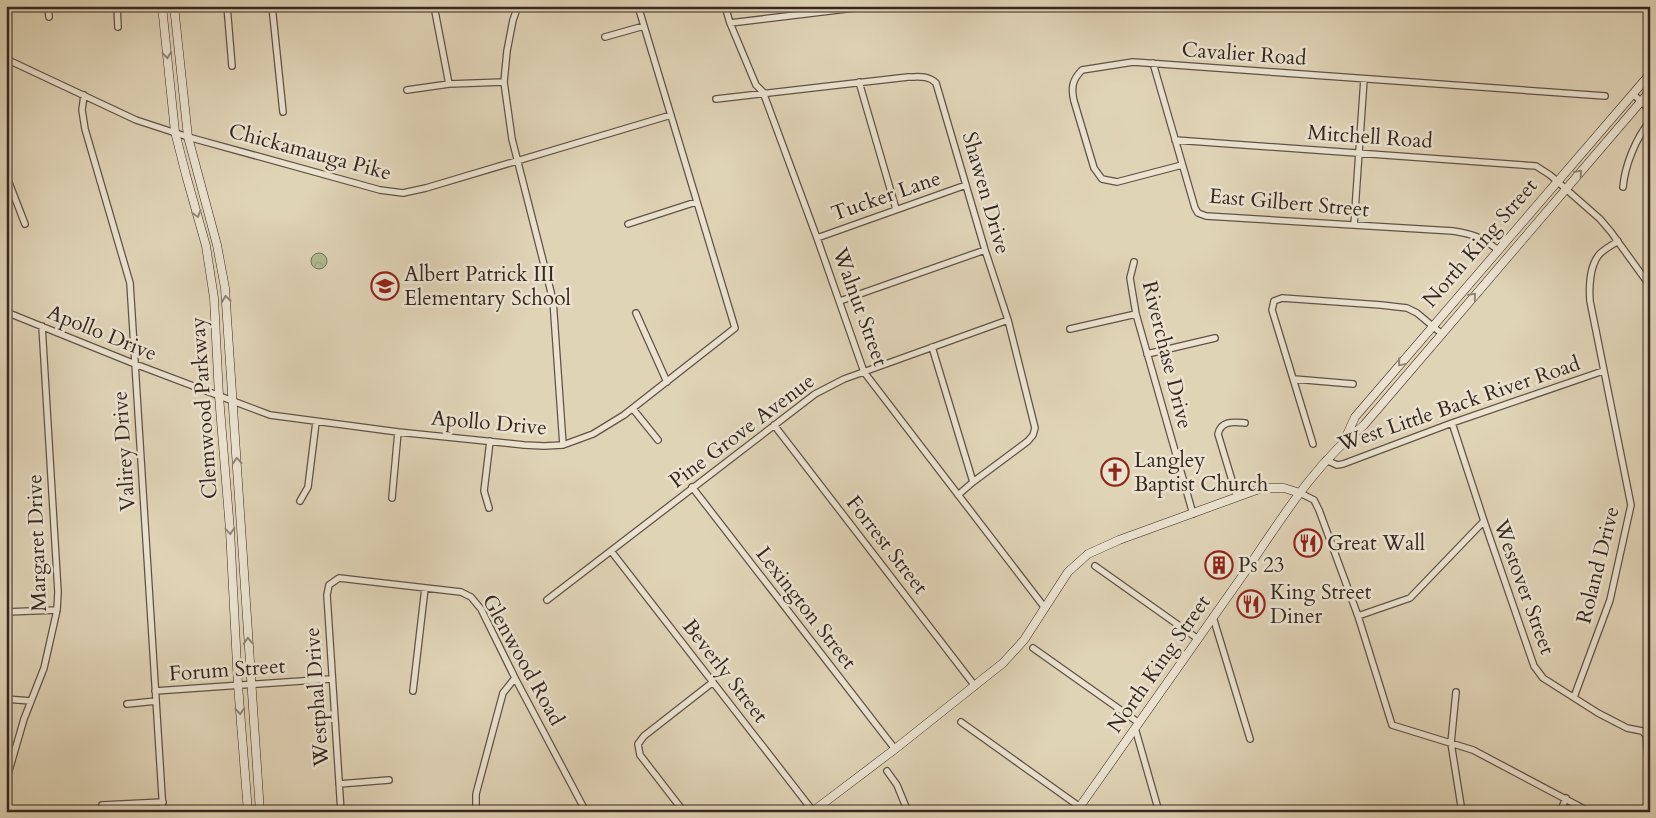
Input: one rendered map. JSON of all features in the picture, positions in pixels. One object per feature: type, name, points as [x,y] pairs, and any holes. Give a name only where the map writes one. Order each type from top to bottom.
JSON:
[{"type":"street","points":[[48,6],[49,17]]},
{"type":"street","points":[[116,6],[118,27]]},
{"type":"street","name":"Clemwood Parkway","points":[[162,6],[176,132],[206,246],[214,298],[219,396],[230,530],[238,685],[248,812]]},
{"type":"street","name":"Clemwood Parkway","points":[[174,6],[188,137],[221,263],[227,310],[260,812]]},
{"type":"street","points":[[227,6],[232,66]]},
{"type":"street","points":[[272,6],[283,112]]},
{"type":"street","points":[[434,6],[449,84]]},
{"type":"street","points":[[518,6],[513,20],[507,51],[504,82],[512,139],[553,300],[563,445]]},
{"type":"street","name":"Apollo Drive","points":[[6,312],[135,364],[270,415],[398,432],[534,446],[563,445],[593,434],[633,409],[735,328],[638,6]]},
{"type":"street","name":"Walnut Street","points":[[725,6],[730,23],[756,85],[763,92],[840,301],[864,372],[1045,608]]},
{"type":"street","points":[[730,23],[871,6]]},
{"type":"street","points":[[605,36],[644,26]]},
{"type":"street","name":"Chickamauga Pike","points":[[6,59],[136,120],[188,137],[380,190],[403,192],[426,188],[671,115]]},
{"type":"street","name":"Cavalier Road","points":[[1182,165],[1117,182],[1102,179],[1094,168],[1072,91],[1073,82],[1082,70],[1133,62],[1605,96]]},
{"type":"street","name":"East Gilbert Street","points":[[1153,63],[1182,165],[1198,213],[1206,216],[1453,231],[1476,236],[1498,250]]},
{"type":"street","name":"North King Street","points":[[1344,441],[1355,417],[1650,74]]},
{"type":"street","name":"Shawen Drive","points":[[716,99],[763,92],[908,77],[926,76],[936,83],[985,250],[1008,320],[1035,428],[1033,435],[1028,441],[958,495]]},
{"type":"street","points":[[1354,225],[1364,79]]},
{"type":"street","points":[[408,90],[449,84],[504,82]]},
{"type":"street","points":[[859,82],[896,209]]},
{"type":"street","name":"North King Street","points":[[1078,809],[1300,493],[1326,460],[1344,441],[1364,425],[1650,91]]},
{"type":"street","points":[[1633,94],[1650,110]]},
{"type":"street","name":"Valirey Drive","points":[[84,95],[82,110],[86,129],[130,283],[163,812]]},
{"type":"street","points":[[1623,186],[1625,174],[1638,138],[1650,121]]},
{"type":"street","name":"Mitchell Road","points":[[1175,140],[1531,165],[1542,169],[1557,180],[1593,213],[1618,241],[1650,286]]},
{"type":"street","points":[[6,175],[24,224]]},
{"type":"street","name":"Tucker Lane","points":[[817,238],[966,185]]},
{"type":"street","points":[[628,224],[696,202]]},
{"type":"street","name":"Roland Drive","points":[[1574,697],[1610,600],[1631,505],[1590,301],[1590,284],[1594,263],[1598,256],[1618,241]]},
{"type":"street","points":[[840,301],[985,250]]},
{"type":"street","name":"Riverchase Drive","points":[[1134,262],[1130,278],[1136,314],[1193,514]]},
{"type":"street","points":[[1313,444],[1272,310],[1274,301],[1282,298],[1398,307],[1417,313],[1442,334]]},
{"type":"street","points":[[636,313],[667,382]]},
{"type":"street","points":[[1070,329],[1136,314]]},
{"type":"street","name":"Pine Grove Avenue","points":[[547,600],[814,394],[829,385],[1008,320]]},
{"type":"street","name":"Margaret Drive","points":[[6,781],[24,719],[44,668],[57,610],[58,592],[42,326]]},
{"type":"street","points":[[1147,354],[1215,338]]},
{"type":"street","points":[[932,347],[973,482]]},
{"type":"street","name":"West Little Back River Road","points":[[1326,460],[1334,464],[1343,464],[1452,423],[1603,371]]},
{"type":"street","points":[[1294,379],[1354,384]]},
{"type":"street","points":[[633,409],[658,440]]},
{"type":"street","points":[[300,501],[308,487],[316,422]]},
{"type":"street","points":[[1237,497],[1218,434],[1221,426],[1229,422],[1245,423]]},
{"type":"street","name":"Westover Street","points":[[1452,423],[1534,666],[1543,678],[1598,712],[1627,728],[1644,732],[1646,735],[1650,780],[1648,812]]},
{"type":"street","name":"Forrest Street","points":[[774,425],[975,686]]},
{"type":"street","points":[[392,498],[398,432]]},
{"type":"street","points":[[489,508],[484,491],[490,441]]},
{"type":"street","name":"Lexington Street","points":[[692,487],[895,749]]},
{"type":"street","points":[[813,811],[1003,663],[1024,640],[1068,572],[1088,554],[1119,540],[1269,487],[1284,488],[1300,493],[1311,498],[1317,504],[1358,616],[1392,725],[1474,750],[1590,812]]},
{"type":"street","points":[[1358,616],[1410,598],[1484,521]]},
{"type":"street","name":"Beverly Street","points":[[611,551],[813,811]]},
{"type":"street","points":[[1095,566],[1198,639]]},
{"type":"street","name":"Glenwood Road","points":[[331,582],[339,578],[345,578],[461,592],[471,597],[476,602],[586,812]]},
{"type":"street","name":"Westphal Drive","points":[[331,582],[327,588],[327,595],[341,812]]},
{"type":"street","points":[[413,691],[425,588]]},
{"type":"street","points":[[6,612],[57,610]]},
{"type":"street","points":[[1213,617],[1250,739]]},
{"type":"street","points":[[1033,648],[1137,726],[1159,812]]},
{"type":"street","points":[[476,812],[476,794],[502,693],[515,678]]},
{"type":"street","name":"Forum Street","points":[[155,691],[331,679]]},
{"type":"street","points":[[684,812],[640,755],[638,744],[644,736],[713,682]]},
{"type":"street","points":[[1456,692],[1450,743],[1462,812]]},
{"type":"street","points":[[6,698],[31,701]]},
{"type":"street","points":[[127,704],[156,701]]},
{"type":"street","points":[[961,722],[1078,809]]},
{"type":"street","points":[[887,770],[897,785],[908,812]]},
{"type":"street","points":[[339,784],[389,780]]},
{"type":"street","points":[[1560,812],[1566,798]]},
{"type":"street","points":[[102,805],[163,802]]},
{"type":"green space","points":[[319,253],[325,255],[327,261],[325,267],[319,269],[313,267],[311,261],[313,255]]},
{"type":"place","name":"Albert Patrick III Elementary School","points":[[385,286]]},
{"type":"place","name":"Langley Baptist Church","points":[[1115,472]]},
{"type":"place","name":"Great Wall","points":[[1308,543]]},
{"type":"place","name":"Ps 23","points":[[1219,565]]},
{"type":"place","name":"King Street Diner","points":[[1251,604]]}]
